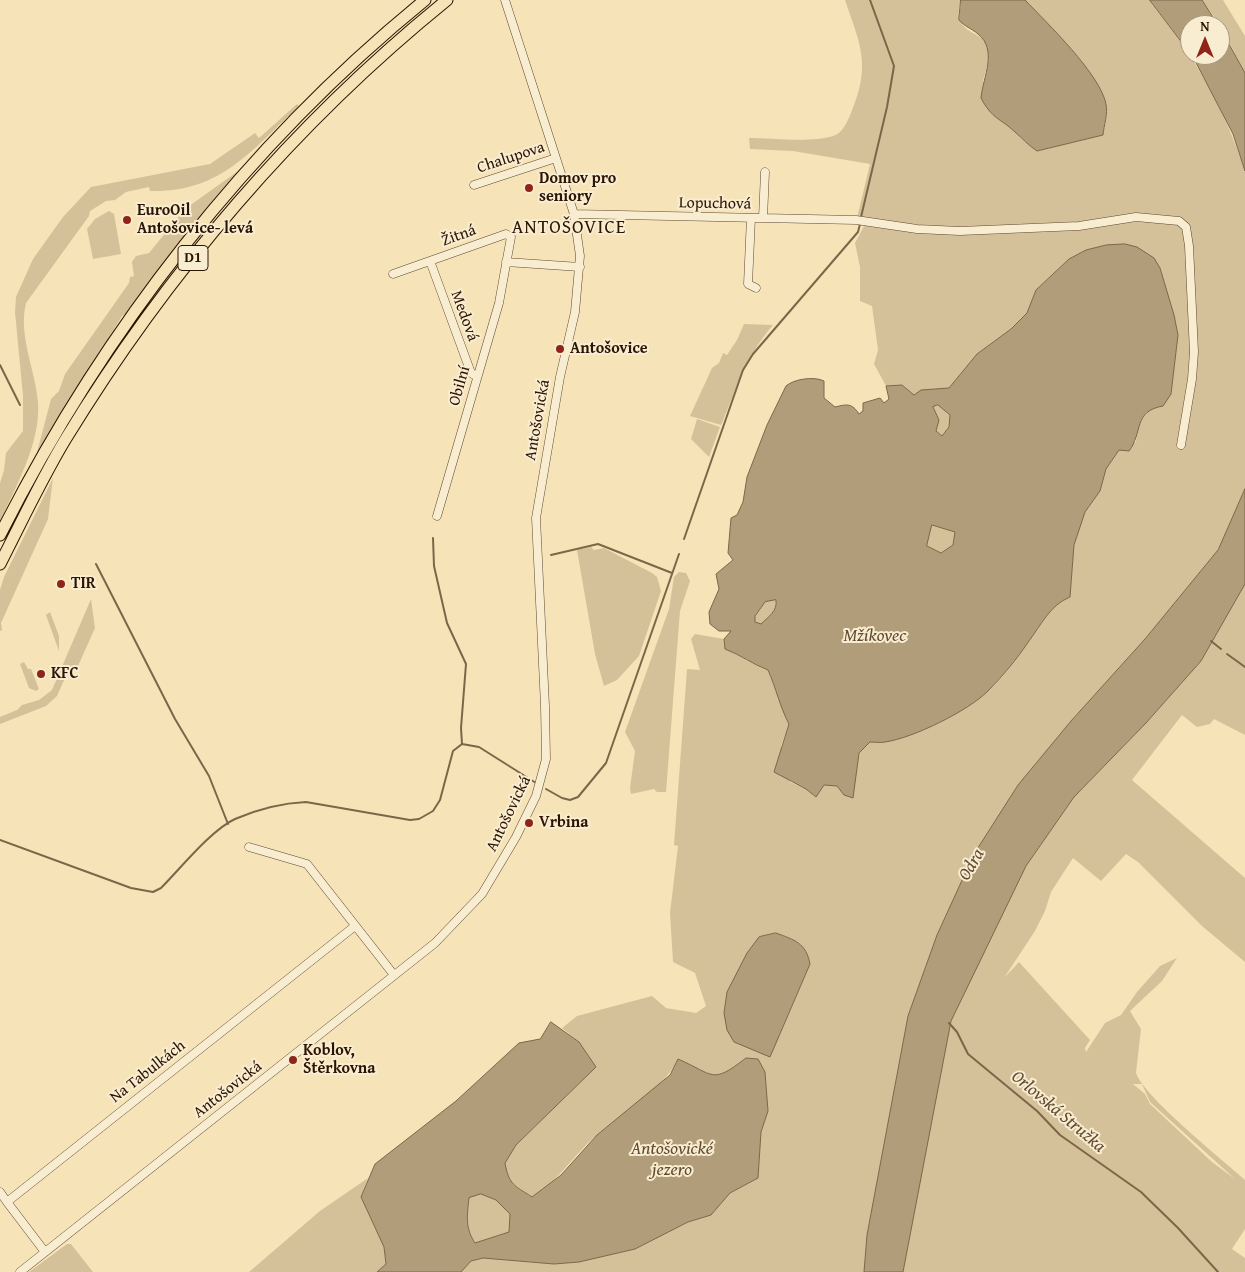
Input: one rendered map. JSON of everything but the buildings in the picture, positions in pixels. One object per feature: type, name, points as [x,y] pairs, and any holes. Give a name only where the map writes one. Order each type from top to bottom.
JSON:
[{"type":"highway","name":"D1","points":[[0,535],[36,465],[83,386],[161,275],[251,167],[293,122],[355,61],[425,0]]},
{"type":"highway","name":"D1","points":[[0,564],[75,425],[144,322],[186,266],[223,220],[300,135],[391,47],[446,0]]},
{"type":"street","name":"Antošovická","points":[[20,1272],[434,943],[482,894],[516,837],[536,796],[544,771],[545,706],[536,518],[560,378],[575,312],[580,267],[579,241],[574,214],[505,0]]},
{"type":"street","name":"Chalupova","points":[[474,185],[555,155]]},
{"type":"street","points":[[763,218],[765,172]]},
{"type":"street","name":"Lopuchová","points":[[574,214],[856,220],[917,229],[960,231],[1079,226],[1136,217],[1179,221],[1186,227],[1189,246],[1194,352],[1192,379],[1181,445]]},
{"type":"street","points":[[751,218],[748,284],[756,288]]},
{"type":"street","name":"Žitná","points":[[393,274],[506,234],[510,237],[506,262]]},
{"type":"street","name":"Medová","points":[[430,262],[471,373],[476,376]]},
{"type":"street","points":[[506,262],[580,267]]},
{"type":"street","name":"Obilní","points":[[437,516],[476,376],[499,303],[506,262]]},
{"type":"street","points":[[249,847],[307,864],[394,975]]},
{"type":"street","name":"Na Tabulkách","points":[[8,1202],[356,926]]},
{"type":"street","points":[[0,1192],[46,1252]]},
{"type":"shaded area","points":[[845,0],[961,0],[959,16],[963,24],[985,42],[988,50],[988,63],[983,81],[1013,128],[1020,137],[1037,151],[1103,135],[1107,108],[1101,92],[1083,64],[1025,0],[1150,0],[1180,40],[1180,65],[1196,65],[1217,102],[1245,171],[1245,489],[1218,550],[1145,639],[1071,721],[1018,785],[974,854],[937,935],[908,1016],[867,1235],[864,1272],[461,1272],[471,1261],[483,1258],[554,1264],[579,1262],[635,1249],[688,1222],[711,1215],[730,1193],[758,1178],[761,1132],[768,1111],[765,1072],[758,1059],[746,1058],[726,1072],[713,1075],[678,1059],[663,1081],[653,1091],[598,1134],[542,1191],[532,1197],[508,1180],[504,1163],[516,1145],[596,1067],[579,1042],[562,1028],[577,1016],[652,996],[666,1008],[696,1013],[706,1006],[695,973],[673,962],[670,913],[678,846],[674,845],[687,669],[700,670],[691,639],[695,634],[724,639],[725,649],[768,670],[789,724],[781,746],[790,782],[806,789],[815,797],[824,785],[837,786],[844,795],[856,772],[859,753],[870,741],[899,738],[930,727],[960,711],[985,694],[1014,662],[1051,610],[1070,597],[1074,545],[1085,512],[1100,491],[1106,469],[1119,450],[1136,442],[1137,433],[1146,414],[1171,394],[1178,335],[1160,268],[1106,245],[1086,250],[1069,259],[1036,290],[1027,313],[1011,329],[977,354],[949,388],[922,390],[914,395],[902,385],[886,386],[874,364],[878,350],[872,306],[860,301],[860,267],[855,243],[865,224],[856,222],[870,164],[793,151],[750,149],[749,138],[814,139],[833,136],[842,130],[848,120],[861,82],[862,69],[859,44]],"holes":[[[776,933],[794,940],[806,951],[810,964],[779,1037],[759,937]]]},
{"type":"shaded area","points":[[1202,0],[1223,0],[1245,36],[1245,73],[1230,44],[1230,15],[1213,15]]},
{"type":"shaded area","points":[[297,104],[299,106],[265,139],[233,166],[215,177],[196,185],[175,190],[150,191],[149,187],[126,192],[115,200],[106,201],[90,211],[89,216],[26,303],[24,315],[25,340],[36,390],[38,417],[32,448],[0,522],[0,483],[6,453],[23,431],[23,396],[15,312],[16,297],[33,259],[63,217],[91,187],[210,164],[255,133],[259,138]]},
{"type":"shaded area","points":[[245,166],[153,277],[126,314],[122,316],[35,460],[51,399],[59,391],[65,374],[129,283],[130,277],[134,276],[132,262],[136,256],[149,253],[185,209]]},
{"type":"shaded area","points":[[109,211],[114,214],[121,254],[93,259],[87,229],[95,219]]},
{"type":"shaded area","points":[[744,324],[773,325],[749,360],[721,425],[690,416],[712,368],[719,363],[723,353],[727,355],[737,340]]},
{"type":"shaded area","points":[[938,405],[950,415],[949,427],[942,436],[936,431],[939,420],[933,406]]},
{"type":"shaded area","points":[[697,419],[720,427],[709,457],[691,439]]},
{"type":"shaded area","points":[[53,478],[48,519],[1,623],[2,630],[0,631],[0,590],[4,577]]},
{"type":"shaded area","points":[[932,525],[955,532],[953,545],[940,553],[927,546]]},
{"type":"shaded area","points":[[591,547],[594,550],[604,548],[652,573],[657,577],[661,591],[639,656],[617,680],[604,686],[595,654],[577,550]]},
{"type":"shaded area","points":[[679,572],[686,573],[690,581],[680,611],[666,792],[657,792],[654,789],[631,794],[630,788],[635,751],[625,732],[669,609],[674,577]]},
{"type":"shaded area","points":[[1245,584],[1245,735],[1214,719],[1210,724],[1197,727],[1182,715],[1132,780],[1245,878],[1245,962],[1202,926],[1138,862],[1126,854],[1101,881],[1073,858],[1051,892],[1045,911],[1035,931],[1004,978],[1019,962],[1090,1040],[1085,1048],[1086,1052],[1105,1023],[1121,1015],[1137,992],[1160,966],[1177,958],[1162,981],[1130,1011],[1141,1029],[1136,1073],[1142,1084],[1168,1112],[1245,1180],[1245,1229],[1232,1249],[1245,1258],[1245,1272],[903,1272],[951,1021],[979,959],[1026,866],[1074,797],[1146,723],[1201,661]],"holes":[[[1133,1084],[1142,1084],[1150,1102],[1235,1179],[1212,1162],[1150,1104],[1145,1094]]]},
{"type":"shaded area","points":[[91,599],[95,628],[78,666],[65,678],[57,696],[46,706],[0,724],[0,717],[17,710],[22,705],[39,700],[52,690]]},
{"type":"shaded area","points":[[776,600],[774,611],[761,624],[755,622],[755,616],[765,602]]},
{"type":"shaded area","points":[[50,612],[59,636],[59,651],[46,615]]},
{"type":"shaded area","points":[[24,662],[28,669],[31,669],[39,689],[36,691],[29,688],[20,664]]},
{"type":"shaded area","points":[[368,1178],[361,1197],[384,1247],[386,1264],[377,1272],[249,1272],[320,1211]]},
{"type":"shaded area","points":[[481,1193],[496,1200],[510,1214],[509,1232],[475,1243],[468,1226],[469,1198]]},
{"type":"shaded area","points":[[67,1244],[71,1244],[93,1272],[29,1272]]},
{"type":"water","points":[[961,0],[1025,0],[1072,49],[1094,78],[1106,104],[1103,135],[1037,151],[993,114],[981,98],[988,64],[987,48],[984,40],[978,34],[959,20]]},
{"type":"water","points":[[1150,0],[1202,0],[1212,15],[1180,15],[1180,40]]},
{"type":"water","points":[[1230,46],[1245,73],[1245,171],[1233,134],[1197,65],[1230,65]]},
{"type":"water","name":"Mžíkovec","points":[[1125,244],[1137,247],[1154,258],[1160,268],[1178,335],[1171,394],[1163,406],[1147,413],[1143,418],[1129,451],[1119,450],[1106,469],[1100,491],[1085,512],[1074,545],[1070,597],[1051,610],[1010,667],[979,699],[954,715],[910,735],[883,742],[870,742],[859,753],[853,798],[844,795],[837,786],[824,785],[816,797],[806,789],[774,772],[789,724],[771,677],[768,670],[725,649],[724,639],[731,631],[719,631],[710,624],[709,612],[719,589],[716,574],[733,560],[728,553],[731,518],[737,515],[743,502],[747,477],[767,425],[786,386],[804,379],[820,379],[824,381],[824,398],[835,407],[851,406],[859,414],[863,411],[863,403],[880,398],[884,403],[889,399],[886,386],[902,385],[914,395],[921,390],[949,388],[977,354],[1011,329],[1027,313],[1036,290],[1069,259],[1086,250],[1106,245]],"holes":[[[938,405],[950,415],[949,427],[942,436],[936,431],[939,420],[933,407]],[[932,525],[955,532],[953,545],[941,553],[927,546]],[[776,600],[774,611],[761,624],[755,622],[755,616],[765,602]]]},
{"type":"water","name":"Odra","points":[[1245,489],[1245,584],[1201,661],[1146,723],[1074,797],[1026,866],[951,1021],[903,1272],[864,1272],[867,1235],[908,1016],[937,935],[974,854],[1018,785],[1071,721],[1145,639],[1218,550]]},
{"type":"water","points":[[776,933],[799,943],[806,951],[810,964],[770,1057],[734,1042],[727,1030],[724,1013],[727,992],[747,953],[759,937]]},
{"type":"water","name":"Antošovické jezero","points":[[551,1022],[579,1042],[596,1067],[516,1145],[505,1163],[508,1176],[513,1184],[521,1190],[532,1197],[561,1175],[597,1135],[670,1075],[678,1059],[713,1075],[726,1072],[746,1058],[758,1059],[765,1072],[768,1111],[761,1132],[758,1178],[730,1193],[711,1215],[688,1222],[635,1249],[579,1262],[554,1264],[483,1258],[471,1261],[461,1272],[377,1272],[386,1264],[384,1247],[361,1197],[375,1164],[456,1101],[519,1043],[540,1039]],"holes":[[[481,1194],[496,1200],[510,1214],[509,1232],[475,1243],[468,1227],[469,1198]]]},
{"type":"waterway","points":[[861,217],[887,107],[894,66],[870,0]]},
{"type":"waterway","points":[[684,539],[743,370],[753,354],[858,232],[860,224]]},
{"type":"waterway","points":[[0,365],[20,405]]},
{"type":"waterway","points":[[433,538],[434,566],[447,623],[466,664],[461,728],[462,744]]},
{"type":"waterway","points":[[551,555],[598,544],[672,573]]},
{"type":"waterway","points":[[546,789],[562,798],[570,800],[578,797],[606,763],[679,554]]},
{"type":"waterway","points":[[96,564],[175,719],[209,776],[228,824]]},
{"type":"waterway","points":[[1211,641],[1221,649]]},
{"type":"waterway","points":[[1227,654],[1245,667]]},
{"type":"waterway","points":[[0,840],[131,888],[153,892],[161,888],[196,850],[226,824],[235,819],[279,805],[306,802],[410,820],[419,819],[433,811],[440,800],[453,751],[462,744],[479,747],[536,783]]},
{"type":"waterway","name":"Orlovská Stružka","points":[[949,1023],[957,1032],[968,1054],[1037,1111],[1060,1135],[1141,1192],[1178,1228],[1218,1272]]},
{"type":"place","name":"Domov pro seniory","points":[[529,188]]},
{"type":"place","name":"EuroOil Antošovice- levá","points":[[127,220]]},
{"type":"place","name":"Antošovice","points":[[560,349]]},
{"type":"place","name":"TIR","points":[[61,584]]},
{"type":"place","name":"KFC","points":[[41,674]]},
{"type":"place","name":"Vrbina","points":[[529,823]]},
{"type":"place","name":"Koblov, Štěrkovna","points":[[293,1060]]},
{"type":"district","name":"ANTOŠOVICE","points":[[569,228]]}]
